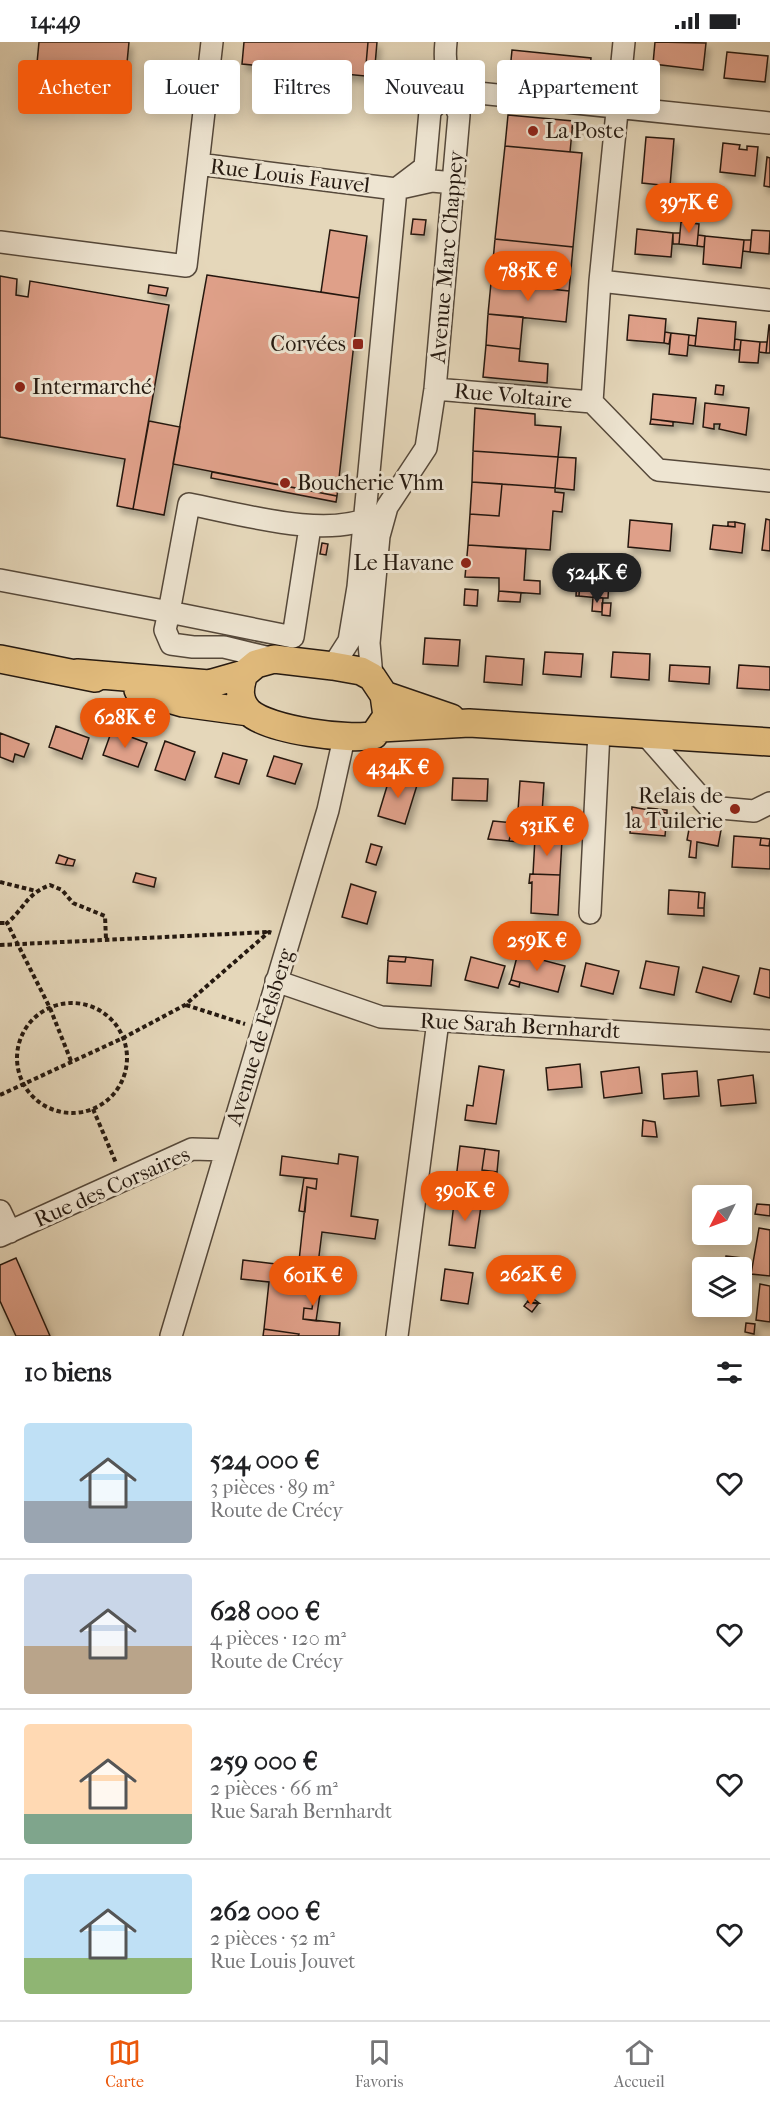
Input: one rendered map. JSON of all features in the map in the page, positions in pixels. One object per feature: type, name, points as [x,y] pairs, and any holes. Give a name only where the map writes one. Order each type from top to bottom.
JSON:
[{"type":"main road","points":[[0,659],[77,674],[183,703],[249,712]]},
{"type":"main road","points":[[77,674],[209,684],[243,674],[256,664],[274,659],[333,666],[361,671],[378,686],[469,723]]},
{"type":"main road","points":[[243,674],[240,685],[241,700],[249,712],[259,719],[344,738],[374,735],[381,728],[387,716],[378,686]]},
{"type":"main road","points":[[381,728],[469,723],[770,742]]},
{"type":"street","points":[[198,164],[212,42]]},
{"type":"street","name":"Avenue Marc Chappey","points":[[444,60],[446,42]]},
{"type":"street","points":[[622,60],[624,42]]},
{"type":"street","points":[[660,111],[770,123]]},
{"type":"street","name":"Avenue Marc Chappey","points":[[396,189],[425,167],[430,114]]},
{"type":"street","name":"Avenue Marc Chappey","points":[[378,686],[369,656],[379,536],[387,507],[426,448],[435,389],[459,114]]},
{"type":"street","points":[[616,114],[600,281],[592,402],[658,470],[770,481]]},
{"type":"street","name":"Rue Louis Fauvel","points":[[0,242],[186,266],[198,164],[396,189],[432,181],[454,183]]},
{"type":"street","points":[[333,666],[349,641],[358,587],[396,189]]},
{"type":"street","points":[[600,281],[770,300]]},
{"type":"street","name":"Rue Voltaire","points":[[435,389],[592,402]]},
{"type":"street","points":[[368,477],[398,489]]},
{"type":"street","points":[[274,659],[224,647],[171,644],[165,630],[189,504],[310,527],[364,521],[387,507]]},
{"type":"street","points":[[0,580],[293,637],[310,527]]},
{"type":"street","points":[[590,913],[599,732]]},
{"type":"street","points":[[645,734],[709,807],[754,811],[770,803]]},
{"type":"street","name":"Avenue de Felsberg","points":[[171,1336],[328,810],[344,738]]},
{"type":"street","name":"Rue Sarah Bernhardt","points":[[276,981],[381,1017],[770,1041]]},
{"type":"street","points":[[397,1336],[438,1021]]},
{"type":"street","name":"Rue des Corsaires","points":[[5,1234],[192,1149],[226,1150]]},
{"type":"street","points":[[0,1211],[5,1234]]},
{"type":"path","points":[[0,882],[36,891]]},
{"type":"path","points":[[0,923],[7,923],[18,914],[25,900],[36,891],[50,885],[62,890],[73,903],[105,916],[106,939]]},
{"type":"path","points":[[7,923],[50,1008],[70,1061]]},
{"type":"path","points":[[0,1095],[123,1038],[185,1005],[269,932]]},
{"type":"path","points":[[0,945],[269,932],[289,939]]},
{"type":"path","points":[[67,1003],[92,1008],[114,1023],[123,1038],[127,1055],[125,1072],[119,1088],[107,1101],[93,1109],[77,1113],[60,1112],[45,1106],[32,1096],[23,1083],[17,1066],[18,1048],[24,1031],[35,1017],[50,1008],[67,1003]]},
{"type":"path","points":[[185,1005],[248,1025]]},
{"type":"path","points":[[93,1109],[124,1180]]},
{"type":"building","points":[[39,42],[129,42],[127,60],[37,60]]},
{"type":"building","points":[[244,42],[368,42],[366,60],[364,60],[364,76],[352,75],[352,60],[252,60],[252,65],[242,64]]},
{"type":"building","points":[[368,42],[377,42],[375,60],[366,60]]},
{"type":"building","points":[[655,42],[706,43],[703,70],[660,65],[660,60],[653,60]]},
{"type":"building","points":[[512,50],[591,58],[591,60],[511,60]]},
{"type":"building","points":[[727,52],[768,56],[765,82],[724,78]]},
{"type":"building","points":[[508,115],[573,121],[570,152],[505,146]]},
{"type":"building","points":[[573,121],[583,122],[582,129],[572,128]]},
{"type":"building","points":[[646,137],[674,139],[670,186],[642,183]]},
{"type":"building","points":[[723,143],[740,145],[739,149],[747,150],[747,146],[758,147],[755,176],[720,172]]},
{"type":"building","points":[[505,146],[582,153],[573,247],[495,239]]},
{"type":"building","points":[[767,157],[770,158],[770,187],[764,186]]},
{"type":"building","points":[[413,219],[426,220],[424,235],[411,234]]},
{"type":"building","points":[[681,222],[699,224],[697,246],[679,244]]},
{"type":"building","points":[[637,229],[673,233],[671,257],[635,254]]},
{"type":"building","points":[[330,230],[367,236],[359,298],[321,292]]},
{"type":"building","points":[[752,230],[770,231],[769,254],[750,252]]},
{"type":"building","points":[[673,233],[680,233],[679,244],[673,244]]},
{"type":"building","points":[[698,235],[705,236],[704,247],[697,246]]},
{"type":"building","points":[[705,236],[744,240],[741,268],[703,264]]},
{"type":"building","points":[[495,239],[573,247],[569,291],[491,283]]},
{"type":"building","points":[[744,240],[751,240],[750,252],[743,251]]},
{"type":"building","points":[[207,275],[359,298],[337,496],[173,464]]},
{"type":"building","points":[[0,276],[17,279],[16,295],[28,297],[30,281],[169,305],[133,509],[117,506],[125,459],[0,437]]},
{"type":"building","points":[[491,283],[569,291],[566,322],[488,314]]},
{"type":"building","points":[[149,285],[168,288],[166,296],[148,293]]},
{"type":"building","points":[[488,314],[523,317],[520,349],[486,345]]},
{"type":"building","points":[[629,315],[666,319],[664,343],[627,340]]},
{"type":"building","points":[[698,318],[736,322],[734,350],[695,346]]},
{"type":"building","points":[[769,325],[770,353],[766,353]]},
{"type":"building","points":[[665,332],[671,333],[669,344],[664,343]]},
{"type":"building","points":[[671,333],[689,335],[687,356],[669,354]]},
{"type":"building","points":[[689,335],[696,336],[695,346],[688,345]]},
{"type":"building","points":[[735,339],[741,340],[740,350],[734,350]]},
{"type":"building","points":[[741,340],[760,342],[758,363],[739,362]]},
{"type":"building","points":[[760,342],[767,342],[766,353],[759,352]]},
{"type":"building","points":[[486,345],[520,349],[519,361],[548,364],[547,383],[483,377]]},
{"type":"building","points":[[716,385],[724,386],[723,395],[715,394]]},
{"type":"building","points":[[653,394],[696,398],[693,424],[651,419]]},
{"type":"building","points":[[705,403],[749,408],[746,435],[719,429],[720,424],[714,424],[714,429],[703,427]]},
{"type":"building","points":[[475,408],[535,414],[535,425],[561,427],[558,457],[473,451]]},
{"type":"building","points":[[651,419],[673,422],[673,426],[650,424]]},
{"type":"building","points":[[149,421],[180,427],[164,515],[133,509]]},
{"type":"building","points":[[473,451],[558,457],[555,488],[472,482]]},
{"type":"building","points":[[558,457],[576,458],[574,490],[555,488]]},
{"type":"building","points":[[212,472],[337,496],[336,502],[211,478]]},
{"type":"building","points":[[472,482],[502,484],[499,516],[470,514]]},
{"type":"building","points":[[502,484],[555,488],[555,492],[564,493],[562,512],[553,511],[550,550],[468,545],[470,514],[499,516]]},
{"type":"building","points":[[766,519],[770,520],[770,551],[762,550]]},
{"type":"building","points":[[630,520],[672,524],[670,551],[628,547]]},
{"type":"building","points":[[728,522],[735,522],[735,527],[728,526]]},
{"type":"building","points":[[735,522],[745,524],[742,553],[710,549],[713,525],[735,527]]},
{"type":"building","points":[[322,543],[328,544],[326,555],[320,554]]},
{"type":"building","points":[[468,545],[526,549],[524,580],[540,581],[540,594],[499,591],[499,578],[465,577]]},
{"type":"building","points":[[577,577],[580,577],[579,596],[576,596]]},
{"type":"building","points":[[580,577],[600,579],[599,598],[579,596]]},
{"type":"building","points":[[600,579],[609,579],[608,598],[599,598]]},
{"type":"building","points":[[465,589],[478,590],[477,606],[464,605]]},
{"type":"building","points":[[499,591],[521,593],[520,602],[498,601]]},
{"type":"building","points":[[593,597],[603,598],[602,612],[592,611]]},
{"type":"building","points":[[602,603],[611,603],[610,616],[602,615]]},
{"type":"building","points":[[425,638],[460,640],[458,666],[423,664]]},
{"type":"building","points":[[545,652],[583,654],[581,677],[543,674]]},
{"type":"building","points":[[613,652],[650,654],[649,680],[611,677]]},
{"type":"building","points":[[486,656],[524,659],[522,685],[484,682]]},
{"type":"building","points":[[670,665],[710,667],[709,684],[669,681]]},
{"type":"building","points":[[739,665],[770,667],[770,690],[737,688]]},
{"type":"building","points":[[56,726],[89,738],[82,759],[49,747]]},
{"type":"building","points":[[112,730],[147,743],[138,767],[103,755]]},
{"type":"building","points":[[0,733],[29,744],[24,757],[15,754],[13,762],[0,757]]},
{"type":"building","points":[[165,741],[195,752],[185,780],[155,770]]},
{"type":"building","points":[[223,753],[247,760],[239,784],[215,777]]},
{"type":"building","points":[[274,756],[302,764],[295,784],[267,776]]},
{"type":"building","points":[[391,773],[418,782],[405,824],[378,816]]},
{"type":"building","points":[[453,778],[488,779],[487,801],[452,800]]},
{"type":"building","points":[[520,781],[544,783],[542,813],[518,811]]},
{"type":"building","points":[[632,807],[667,813],[665,836],[630,833]]},
{"type":"building","points":[[648,808],[667,810],[667,813],[648,811]]},
{"type":"building","points":[[493,821],[524,824],[522,834],[511,833],[509,841],[488,839]]},
{"type":"building","points":[[690,824],[721,830],[718,846],[697,842],[696,858],[689,857],[691,841],[687,840]]},
{"type":"building","points":[[511,833],[522,834],[521,842],[509,841]]},
{"type":"building","points":[[734,836],[761,838],[760,845],[769,846],[770,839],[770,869],[732,867]]},
{"type":"building","points":[[535,838],[562,840],[560,875],[533,874]]},
{"type":"building","points":[[761,838],[770,839],[769,846],[760,845]]},
{"type":"building","points":[[371,844],[382,847],[376,865],[366,862]]},
{"type":"building","points":[[59,855],[68,858],[65,865],[56,863]]},
{"type":"building","points":[[68,858],[75,860],[73,866],[65,865]]},
{"type":"building","points":[[136,873],[156,878],[154,887],[133,882]]},
{"type":"building","points":[[530,874],[560,875],[558,915],[531,913]]},
{"type":"building","points":[[351,884],[376,892],[367,924],[342,917]]},
{"type":"building","points":[[669,890],[699,892],[698,908],[704,908],[704,916],[668,914]]},
{"type":"building","points":[[699,892],[705,893],[704,908],[698,908]]},
{"type":"building","points":[[519,949],[528,952],[527,956],[565,966],[558,992],[511,980]]},
{"type":"building","points":[[389,956],[406,957],[405,962],[388,961]]},
{"type":"building","points":[[406,957],[433,960],[431,986],[387,983],[388,961],[405,962]]},
{"type":"building","points":[[471,957],[505,966],[498,988],[465,980]]},
{"type":"building","points":[[646,961],[679,967],[674,995],[640,988]]},
{"type":"building","points":[[586,963],[619,971],[613,994],[581,986]]},
{"type":"building","points":[[703,967],[739,976],[731,1002],[696,992]]},
{"type":"building","points":[[760,968],[770,970],[770,998],[754,994]]},
{"type":"building","points":[[511,980],[520,982],[519,987],[509,984]]},
{"type":"building","points":[[580,1064],[582,1087],[548,1090],[546,1068]]},
{"type":"building","points":[[479,1066],[504,1070],[496,1124],[465,1120],[467,1105],[473,1106]]},
{"type":"building","points":[[639,1067],[642,1093],[604,1098],[601,1072]]},
{"type":"building","points":[[697,1071],[699,1096],[664,1099],[662,1074]]},
{"type":"building","points":[[753,1075],[756,1103],[721,1106],[718,1080]]},
{"type":"building","points":[[643,1120],[655,1122],[657,1137],[642,1136]]},
{"type":"building","points":[[460,1146],[485,1149],[482,1170],[497,1172],[495,1184],[456,1179]]},
{"type":"building","points":[[485,1149],[499,1151],[497,1172],[482,1170]]},
{"type":"building","points":[[339,1154],[358,1157],[351,1216],[378,1220],[375,1239],[322,1232],[318,1264],[299,1261],[307,1187],[316,1189],[317,1179],[280,1175],[282,1156],[338,1164]]},
{"type":"building","points":[[304,1178],[317,1179],[316,1189],[307,1187],[305,1212],[299,1211]]},
{"type":"building","points":[[455,1195],[482,1199],[475,1248],[449,1245]]},
{"type":"building","points":[[757,1204],[770,1205],[770,1216],[755,1214]]},
{"type":"building","points":[[759,1228],[770,1230],[770,1276],[752,1274]]},
{"type":"building","points":[[16,1258],[50,1336],[16,1336],[0,1301],[0,1265]]},
{"type":"building","points":[[243,1260],[317,1269],[312,1309],[304,1308],[303,1319],[340,1323],[339,1336],[298,1336],[299,1334],[264,1329],[269,1282],[241,1279]]},
{"type":"building","points":[[299,1261],[318,1264],[317,1269],[299,1267]]},
{"type":"building","points":[[445,1269],[473,1273],[468,1304],[441,1300]]},
{"type":"building","points":[[760,1284],[770,1286],[770,1322],[756,1320]]},
{"type":"building","points":[[315,1287],[321,1287],[316,1321],[303,1319],[304,1308],[312,1309]]},
{"type":"building","points":[[531,1297],[539,1303],[527,1302]]},
{"type":"building","points":[[527,1302],[538,1304],[532,1312],[524,1306]]},
{"type":"building","points":[[746,1323],[755,1324],[754,1334],[745,1332]]},
{"type":"building","points":[[264,1329],[299,1334],[298,1336],[263,1336]]},
{"type":"place","name":"La Poste","points":[[533,131]]},
{"type":"place","name":"Corvées","points":[[358,344]]},
{"type":"place","name":"Intermarché","points":[[20,387]]},
{"type":"place","name":"Boucherie Vhm","points":[[285,483]]},
{"type":"place","name":"Le Havane","points":[[466,563]]},
{"type":"place","name":"Relais de la Tuilerie","points":[[735,809]]}]
